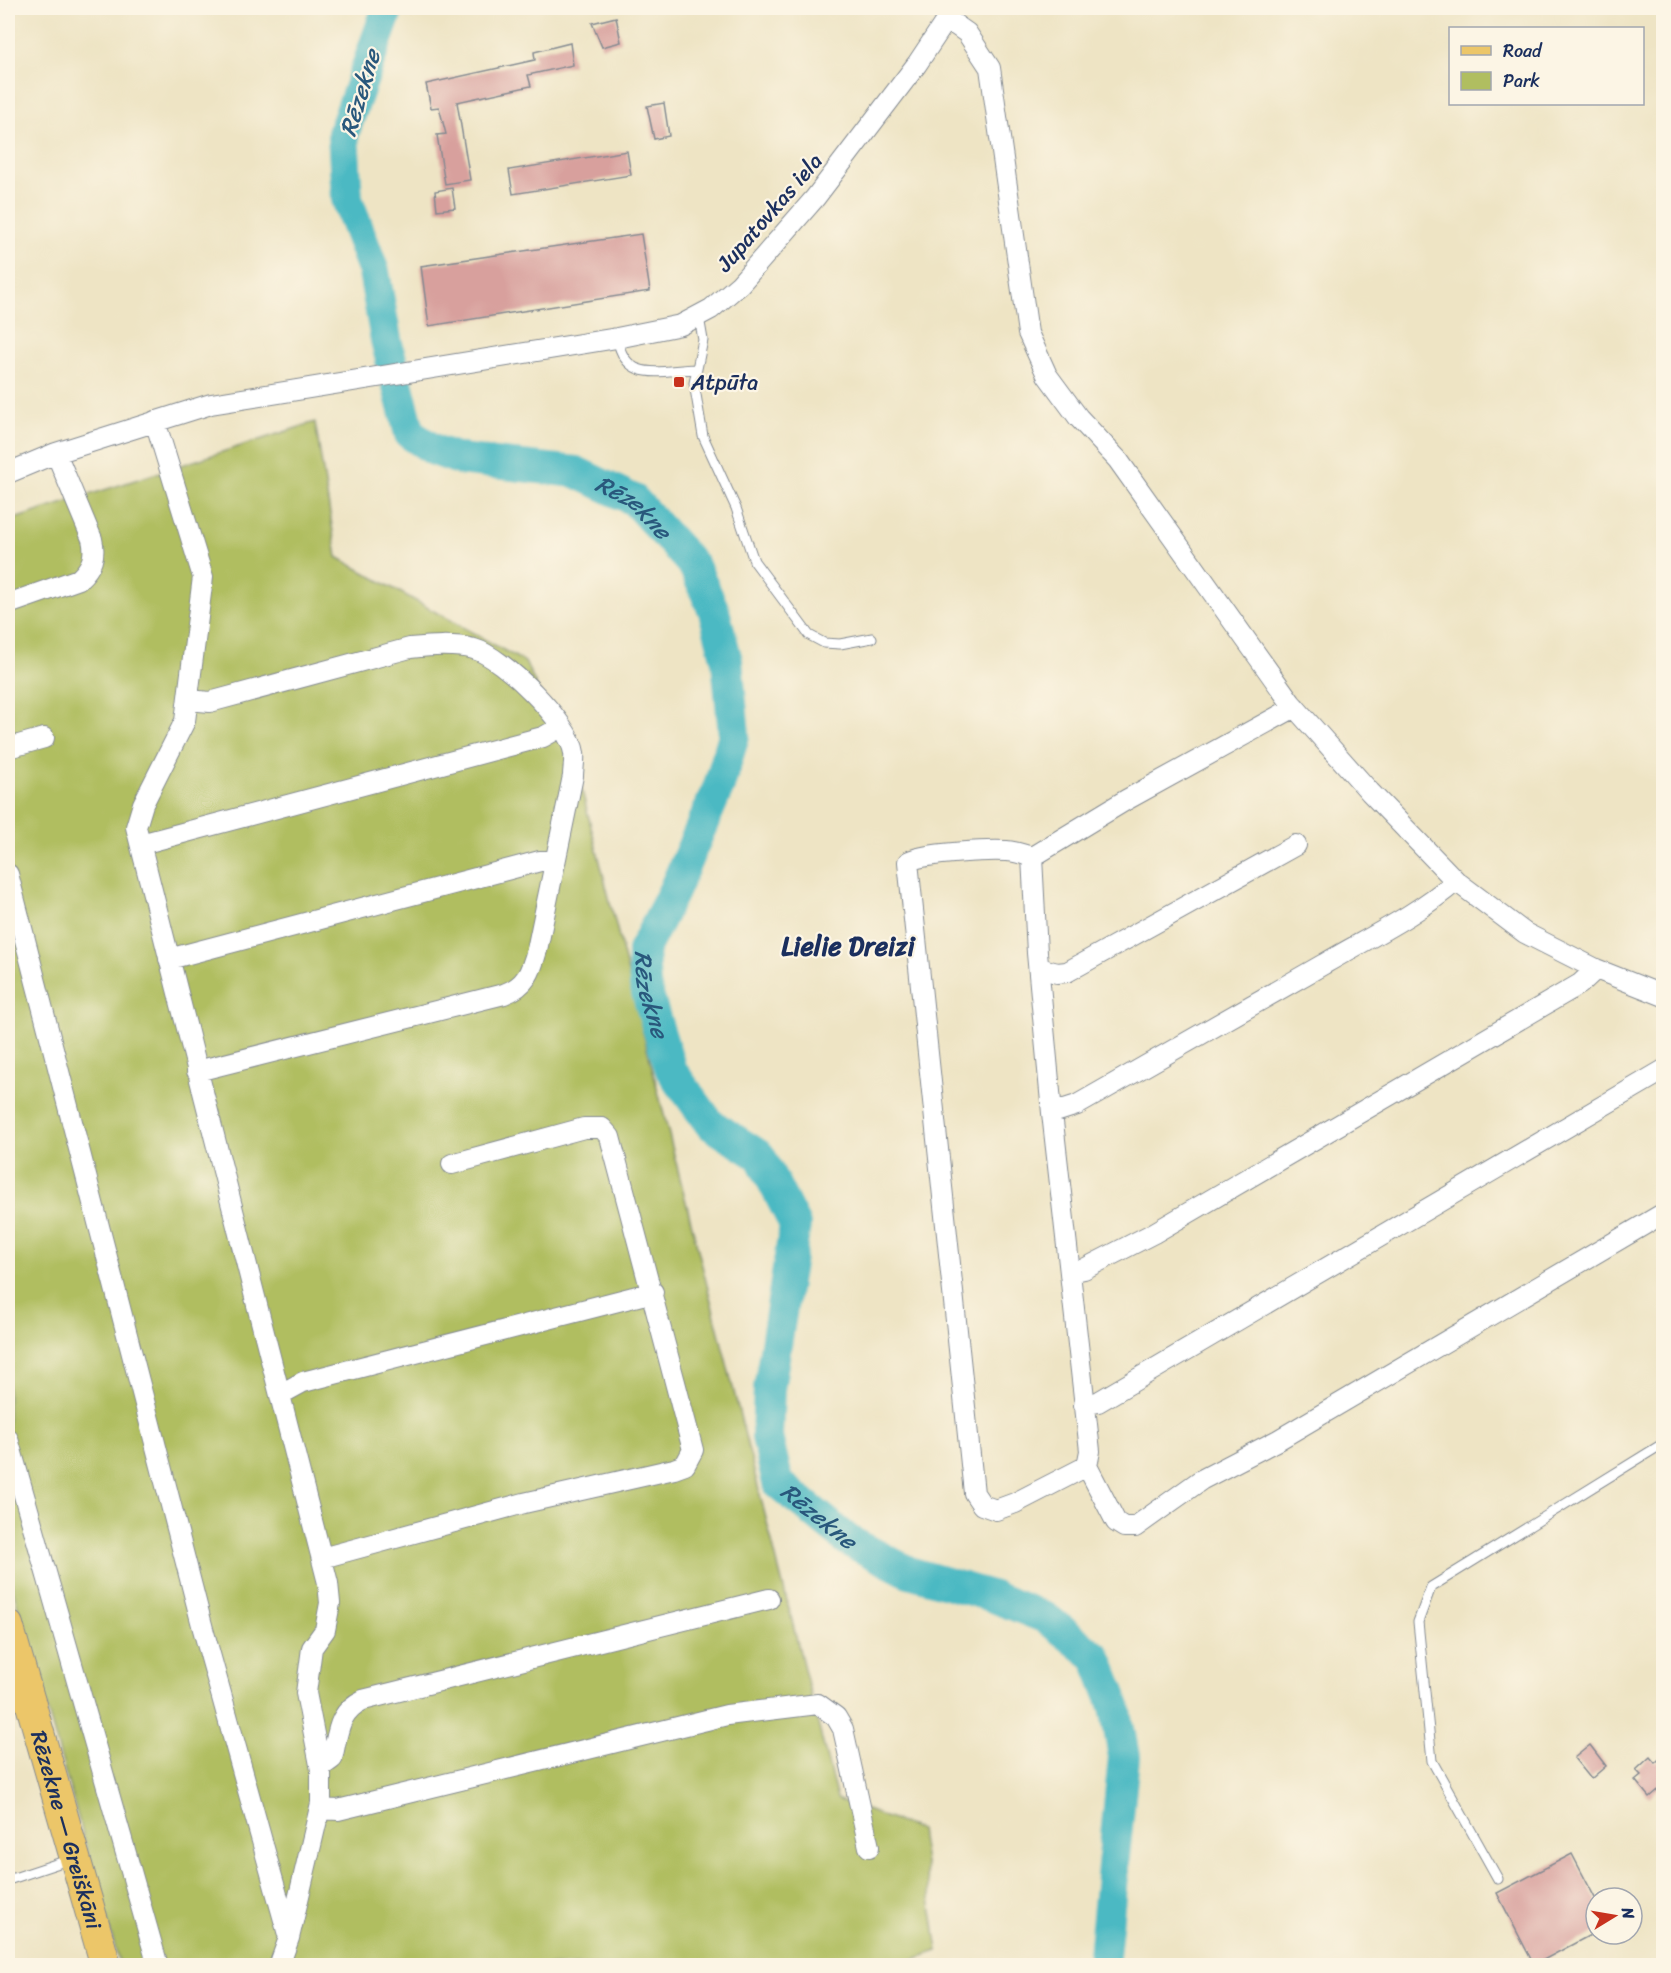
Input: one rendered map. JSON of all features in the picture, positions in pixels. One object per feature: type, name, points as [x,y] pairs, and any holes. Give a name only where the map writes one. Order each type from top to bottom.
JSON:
[{"type":"main road","name":"Rēzekne — Greiškāni","points":[[8,1625],[106,1965]]},
{"type":"street","name":"Jupatovkas iela","points":[[8,472],[56,453],[211,404],[617,338],[681,325],[699,317],[740,285],[816,198],[949,13]]},
{"type":"street","points":[[949,13],[967,33],[990,69],[1028,333],[1047,375],[1078,417],[1118,460],[1295,708],[1456,881],[1526,933],[1596,969],[1664,996]]},
{"type":"street","points":[[155,421],[203,577],[185,721],[143,804],[136,827],[234,1222],[281,1394],[322,1558],[330,1603],[325,1629],[312,1648],[306,1693],[321,1767],[320,1809],[289,1938],[279,1965]]},
{"type":"street","points":[[8,604],[79,579],[88,571],[92,561],[94,551],[92,539],[56,453]]},
{"type":"street","points":[[188,700],[210,702],[410,648],[435,645],[476,649],[498,661],[525,683],[561,727],[574,753],[573,776],[531,973],[515,990],[197,1071]]},
{"type":"street","points":[[1087,1466],[996,1510],[982,1505],[974,1493],[908,862],[913,858],[943,853],[1012,851],[1032,857],[1126,800],[1295,708]]},
{"type":"street","points":[[141,844],[543,737],[561,727]]},
{"type":"street","points":[[8,748],[44,738]]},
{"type":"street","points":[[1039,968],[1057,973],[1067,972],[1296,845]]},
{"type":"street","points":[[1032,857],[1052,1113],[1090,1450],[1087,1466],[1116,1522],[1124,1527],[1136,1527],[1201,1480],[1278,1440],[1664,1213]]},
{"type":"street","points":[[169,959],[540,861],[555,861]]},
{"type":"street","points":[[8,874],[203,1629],[289,1938]]},
{"type":"street","points":[[1052,1113],[1077,1105],[1260,1003],[1407,916],[1442,894],[1456,881]]},
{"type":"street","points":[[1070,1272],[1084,1269],[1154,1233],[1580,984],[1596,969]]},
{"type":"street","points":[[1084,1406],[1098,1402],[1188,1351],[1664,1070]]},
{"type":"street","points":[[322,1558],[524,1503],[685,1465],[693,1450],[616,1151],[610,1137],[602,1128],[584,1128],[452,1164]]},
{"type":"street","points":[[281,1394],[303,1382],[653,1292]]},
{"type":"street","points":[[8,1439],[158,1965]]},
{"type":"street","points":[[321,1767],[332,1759],[341,1718],[346,1710],[363,1700],[769,1599]]},
{"type":"street","points":[[320,1809],[338,1810],[727,1715],[818,1704],[836,1717],[843,1729],[869,1847]]},
{"type":"lane","points":[[699,317],[702,340],[694,383],[704,436],[736,508],[754,561],[809,634],[824,643],[872,638]]},
{"type":"lane","points":[[617,338],[621,355],[629,365],[645,371],[664,373],[695,369]]},
{"type":"lane","points":[[1498,1879],[1432,1761],[1418,1622],[1431,1587],[1664,1443]]},
{"type":"lane","points":[[8,1880],[76,1858]]},
{"type":"green space","points":[[315,422],[337,557],[525,662],[577,771],[837,1799],[920,1830],[938,1951],[893,1966],[120,1965],[8,1572],[8,521]]},
{"type":"building","points":[[616,17],[621,42],[602,47],[592,23]]},
{"type":"building","points":[[570,43],[573,65],[528,75],[531,86],[457,102],[470,180],[445,184],[437,135],[446,134],[439,107],[431,108],[426,84],[535,60],[534,52]]},
{"type":"building","points":[[664,103],[669,136],[654,139],[647,106]]},
{"type":"building","points":[[627,151],[631,175],[513,194],[509,170]]},
{"type":"building","points":[[452,188],[455,208],[437,210],[435,191]]},
{"type":"building","points":[[641,234],[650,291],[429,326],[421,266]]},
{"type":"building","points":[[1590,1745],[1606,1766],[1591,1779],[1574,1758]]},
{"type":"building","points":[[1664,1755],[1664,1784],[1649,1797],[1635,1780],[1641,1775],[1636,1770],[1650,1757],[1655,1763]]},
{"type":"building","points":[[1572,1854],[1589,1886],[1584,1886],[1584,1938],[1534,1965],[1497,1893]]},
{"type":"waterway","name":"Rēzekne","points":[[388,8],[343,134],[347,199],[374,272],[386,340],[410,434],[434,450],[459,459],[576,472],[634,500],[694,566],[714,611],[727,661],[734,735],[719,786],[673,892],[643,951],[645,986],[671,1070],[710,1124],[760,1156],[795,1225],[769,1389],[767,1437],[778,1483],[849,1541],[909,1572],[991,1596],[1046,1618],[1096,1657],[1115,1706],[1124,1757],[1103,1966]]},
{"type":"place","name":"Atpūta","points":[[679,382]]},
{"type":"district","name":"Lielie Dreizi","points":[[848,946]]}]
